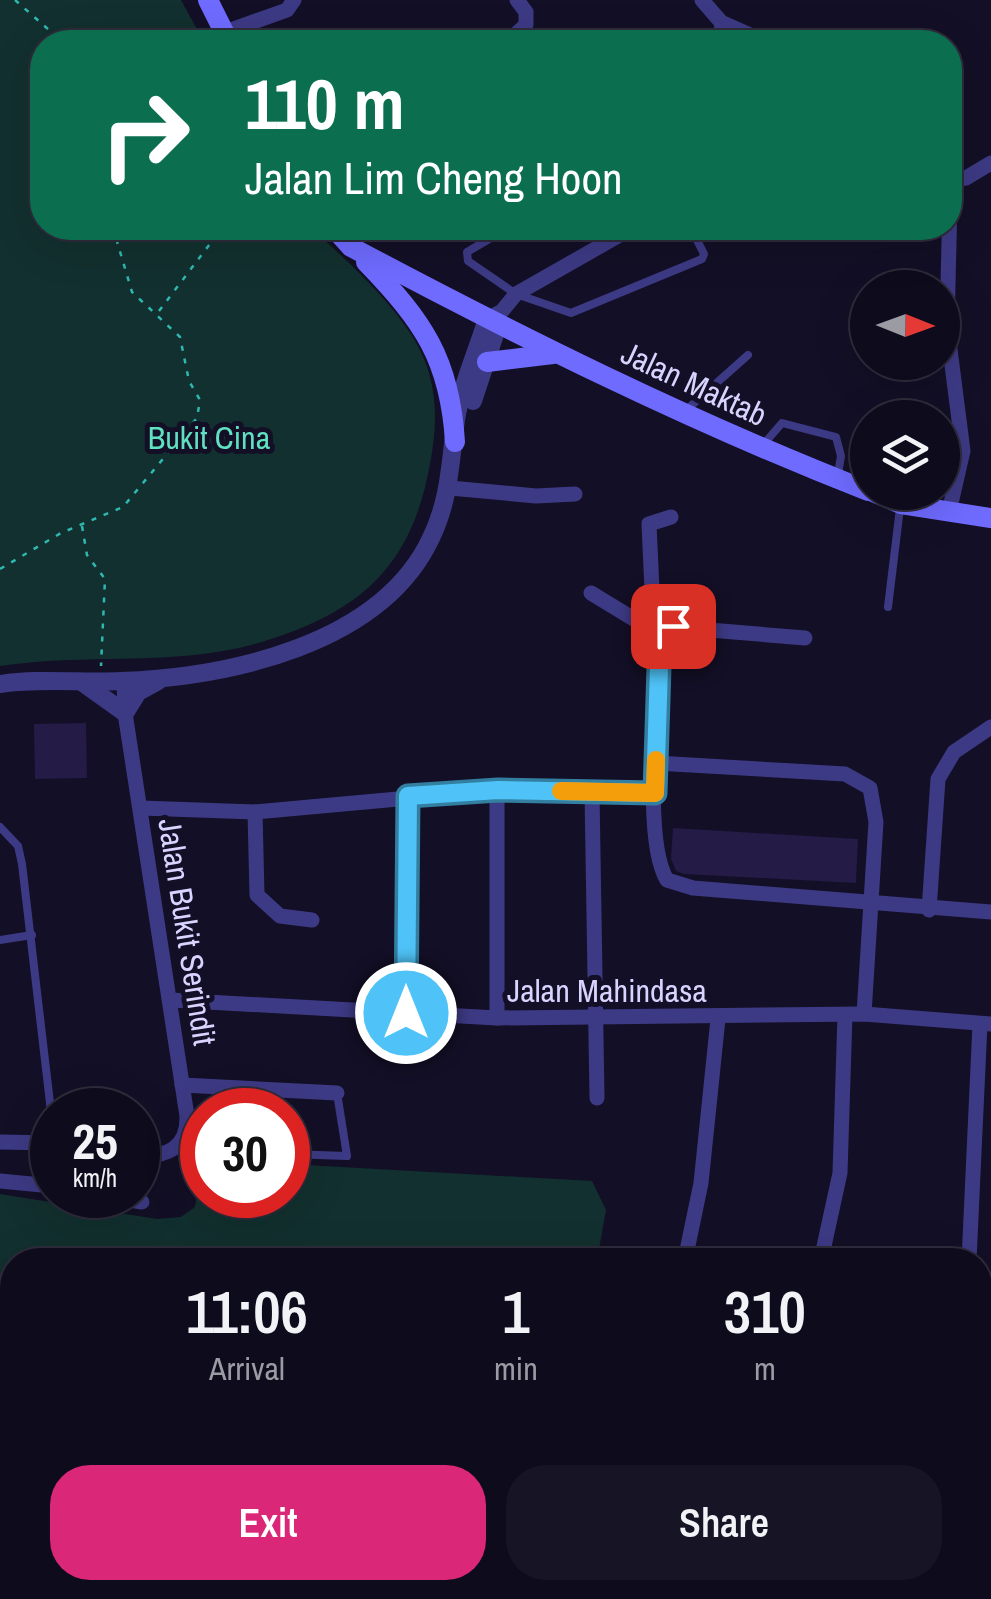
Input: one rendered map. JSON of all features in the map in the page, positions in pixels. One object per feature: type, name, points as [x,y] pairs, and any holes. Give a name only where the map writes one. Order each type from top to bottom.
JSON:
[{"type":"main road","points":[[212,2],[224,30]]},
{"type":"main road","points":[[349,240],[404,300],[438,352],[452,396],[455,442]]},
{"type":"main road","name":"Jalan Maktab","points":[[354,240],[560,354],[681,415],[850,484]]},
{"type":"main road","points":[[487,362],[511,356],[560,354]]},
{"type":"main road","name":"Jalan Maktab","points":[[937,510],[991,518]]},
{"type":"street","points":[[243,30],[287,10],[294,0]]},
{"type":"street","points":[[518,0],[526,12],[526,24],[520,30]]},
{"type":"street","points":[[702,0],[721,22],[739,30]]},
{"type":"street","points":[[962,178],[991,162]]},
{"type":"street","points":[[0,684],[163,678],[245,664],[297,646],[367,611],[394,589],[430,540],[450,488],[456,417],[495,318],[516,294],[611,240]]},
{"type":"street","points":[[949,240],[946,326],[963,451],[949,512]]},
{"type":"street","points":[[455,442],[487,362],[495,318]]},
{"type":"street","points":[[450,488],[536,496],[574,494]]},
{"type":"street","points":[[638,622],[652,590],[649,524],[671,518]]},
{"type":"street","points":[[591,593],[660,636]]},
{"type":"street","points":[[660,636],[673,626],[806,638]]},
{"type":"street","points":[[660,636],[655,793],[660,868],[667,880],[679,886],[929,910],[991,912]]},
{"type":"street","points":[[83,683],[125,713],[138,692],[163,678]]},
{"type":"street","name":"Jalan Bukit Serindit","points":[[124,681],[125,713],[182,1088]]},
{"type":"street","points":[[929,910],[938,779],[954,752],[991,727]]},
{"type":"street","points":[[656,763],[845,774],[870,788],[875,802],[864,1014]]},
{"type":"street","points":[[141,808],[255,812],[498,790],[655,793]]},
{"type":"street","points":[[497,1018],[498,790]]},
{"type":"street","points":[[592,792],[597,1098]]},
{"type":"street","points":[[406,1013],[408,796]]},
{"type":"street","points":[[255,812],[257,894],[280,916],[312,920]]},
{"type":"street","name":"Jalan Mahindasa","points":[[170,1000],[497,1018],[597,1020],[864,1014],[986,1024]]},
{"type":"street","points":[[824,1248],[840,1173],[846,1014]]},
{"type":"street","points":[[688,1248],[701,1183],[718,1018]]},
{"type":"street","points":[[969,1248],[986,1024]]},
{"type":"street","points":[[182,1085],[337,1093]]},
{"type":"street","points":[[0,1142],[30,1143]]},
{"type":"street","points":[[0,1181],[30,1184]]},
{"type":"lane","points":[[717,30],[721,22]]},
{"type":"lane","points":[[487,240],[466,252],[468,261],[516,294],[570,313],[702,259],[704,254],[697,240]]},
{"type":"lane","points":[[681,415],[748,355]]},
{"type":"lane","points":[[761,448],[782,423],[836,437],[840,456],[837,478]]},
{"type":"lane","points":[[888,607],[900,510]]},
{"type":"lane","points":[[0,827],[18,846],[49,1088]]},
{"type":"lane","points":[[0,940],[32,935]]},
{"type":"lane","points":[[310,1155],[346,1156],[337,1093]]},
{"type":"path","points":[[15,0],[49,30]]},
{"type":"path","points":[[0,569],[123,507],[197,418],[200,400],[189,381],[180,337],[158,312],[132,292],[117,240]]},
{"type":"path","points":[[158,312],[213,240]]},
{"type":"path","points":[[82,526],[88,555],[105,578],[100,650],[104,682]]},
{"type":"green space","name":"Bukit Cina","points":[[0,0],[181,0],[197,30],[30,30],[30,240],[323,240],[374,288],[404,324],[429,372],[435,424],[422,499],[410,530],[377,579],[329,615],[299,629],[265,641],[199,654],[0,666]]},
{"type":"green space","points":[[310,1165],[592,1181],[606,1210],[599,1248],[0,1248],[0,1194],[30,1199],[30,1218],[310,1218]]},
{"type":"building","points":[[86,723],[87,778],[35,779],[34,724]]},
{"type":"building","points":[[673,828],[858,839],[856,883],[684,874],[676,871],[671,859]]},
{"type":"building","points":[[417,979],[444,979],[444,997],[417,996]]},
{"type":"slow traffic","points":[[561,791],[655,793],[656,760]]},
{"type":"route","points":[[406,1013],[408,796],[498,790],[655,793],[660,636],[673,626]]}]
